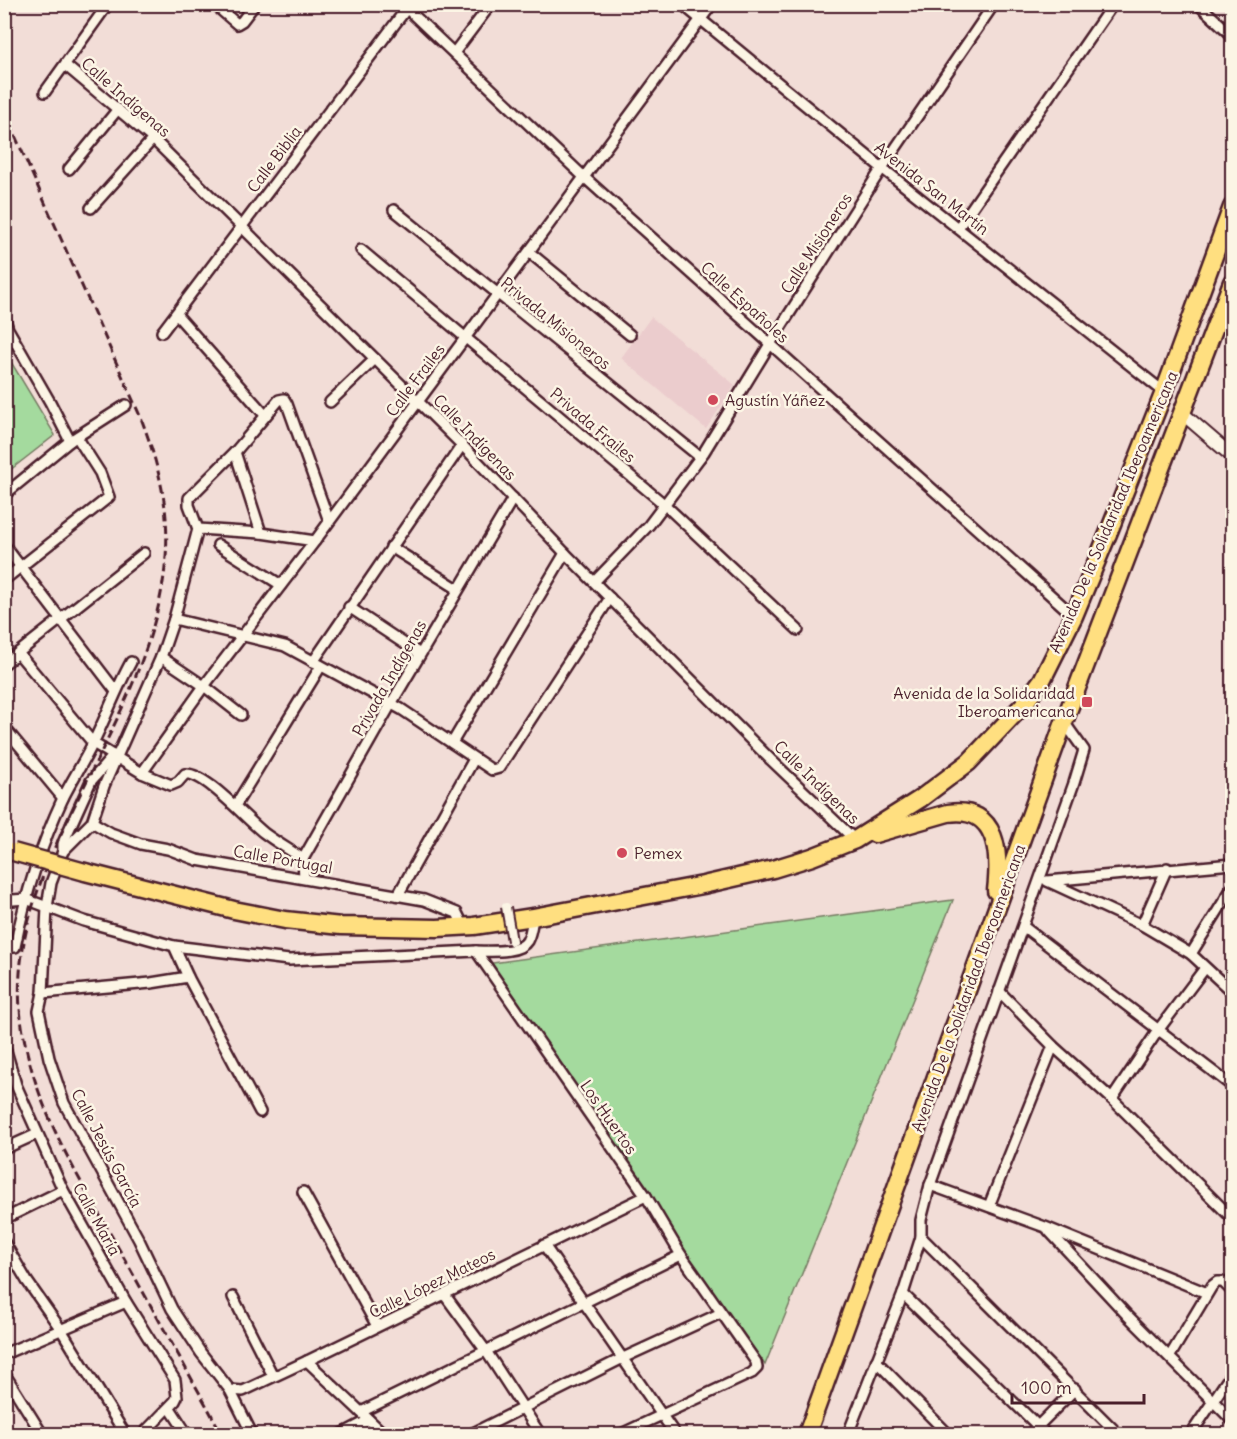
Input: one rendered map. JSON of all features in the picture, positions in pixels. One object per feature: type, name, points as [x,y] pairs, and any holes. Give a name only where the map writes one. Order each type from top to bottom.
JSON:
[{"type":"highway","name":"Avenida De la Solidaridad Iberoamericana","points":[[9,851],[234,910],[285,920],[341,926],[437,928],[464,927],[533,917],[732,879],[803,860],[855,840],[949,779],[986,746],[1024,704],[1042,680],[1074,616],[1164,392],[1233,207]]},
{"type":"highway","name":"Avenida De la Solidaridad Iberoamericana","points":[[807,1434],[1064,722],[1233,282]]},
{"type":"highway","points":[[855,840],[948,813],[957,812],[974,816],[987,826],[994,837],[997,849],[999,861],[994,913]]},
{"type":"street","points":[[45,92],[108,4]]},
{"type":"street","points":[[214,4],[237,24],[255,4]]},
{"type":"street","points":[[454,53],[491,4]]},
{"type":"street","name":"Avenida San Martín","points":[[682,4],[882,168],[1164,392]]},
{"type":"street","name":"Calle Frailes","points":[[142,772],[712,4]]},
{"type":"street","name":"Calle Misioneros","points":[[595,581],[649,525],[700,458],[882,168],[994,4]]},
{"type":"street","points":[[958,228],[1113,4]]},
{"type":"street","points":[[1198,4],[1233,35]]},
{"type":"street","name":"Calle Españoles","points":[[406,6],[584,177],[1074,616]]},
{"type":"street","name":"Calle Biblia","points":[[162,332],[406,6]]},
{"type":"street","name":"Calle Indígenas","points":[[65,65],[153,139],[462,445],[565,553],[771,760],[855,840]]},
{"type":"street","points":[[69,169],[118,109]]},
{"type":"street","points":[[91,208],[153,139]]},
{"type":"street","name":"Privada Misioneros","points":[[394,210],[700,458]]},
{"type":"street","name":"Privada Frailes","points":[[361,250],[665,505],[798,630]]},
{"type":"street","points":[[529,252],[630,335]]},
{"type":"street","points":[[176,314],[265,415]]},
{"type":"street","points":[[4,316],[6,331],[74,439],[100,473],[108,497],[4,580]]},
{"type":"street","points":[[330,402],[375,359]]},
{"type":"street","points":[[92,822],[116,756],[161,657],[174,619],[198,529],[189,505],[189,498],[235,452],[279,400],[284,399],[288,404],[329,520]]},
{"type":"street","points":[[4,495],[74,439],[126,405]]},
{"type":"street","points":[[1182,412],[1233,456]]},
{"type":"street","points":[[235,806],[349,608],[462,445]]},
{"type":"street","points":[[235,452],[261,533]]},
{"type":"street","name":"Privada Indígenas","points":[[303,859],[420,654],[513,498]]},
{"type":"street","points":[[198,529],[261,533],[315,541]]},
{"type":"street","points":[[4,545],[115,690]]},
{"type":"street","points":[[218,545],[281,585]]},
{"type":"street","points":[[391,547],[458,589]]},
{"type":"street","points":[[4,664],[144,553]]},
{"type":"street","points":[[452,743],[565,553]]},
{"type":"street","points":[[174,619],[285,646],[401,709],[489,769],[496,770],[610,598]]},
{"type":"street","points":[[349,608],[420,654]]},
{"type":"street","points":[[18,653],[93,743],[142,772],[171,785],[178,782],[185,774],[190,773],[198,777],[235,806],[262,832],[303,859],[304,878]]},
{"type":"street","points":[[161,657],[241,715]]},
{"type":"street","points":[[4,947],[15,947],[26,899],[63,798],[93,743],[115,690],[131,662]]},
{"type":"street","points":[[848,1434],[903,1294],[921,1237],[921,1220],[930,1185],[999,991],[1043,881],[1074,783],[1084,750],[1064,722]]},
{"type":"street","points":[[4,727],[63,798]]},
{"type":"street","points":[[63,851],[63,843],[91,781],[116,756]]},
{"type":"street","points":[[398,895],[474,759]]},
{"type":"street","name":"Calle Jesús García","points":[[92,822],[63,851],[51,883],[39,1011],[49,1058],[64,1103],[139,1240],[172,1309],[201,1353],[230,1390],[252,1434]]},
{"type":"street","name":"Calle Portugal","points":[[92,822],[111,833],[141,844],[168,849],[197,860],[424,900],[457,913],[464,927]]},
{"type":"street","points":[[1043,881],[1167,868],[1233,864]]},
{"type":"street","points":[[1142,925],[1167,868]]},
{"type":"street","points":[[1043,881],[1142,925],[1191,954],[1233,992]]},
{"type":"street","points":[[1191,954],[1233,888]]},
{"type":"street","points":[[9,898],[26,899],[84,921],[174,946],[289,960],[508,950],[522,946],[528,939],[533,917]]},
{"type":"street","points":[[506,907],[512,941]]},
{"type":"street","points":[[1024,927],[1233,1086]]},
{"type":"street","points":[[174,946],[188,977],[260,1112]]},
{"type":"street","name":"Los Huertos","points":[[476,951],[646,1196],[681,1256],[756,1362],[757,1368],[752,1373],[662,1416]]},
{"type":"street","points":[[1112,1099],[1204,968]]},
{"type":"street","points":[[42,993],[151,983],[188,977]]},
{"type":"street","points":[[999,991],[1053,1046],[1112,1099],[1233,1218]]},
{"type":"street","name":"Calle María","points":[[4,1044],[9,1076],[63,1190],[126,1302],[175,1380],[177,1397],[172,1404]]},
{"type":"street","points":[[989,1206],[1053,1046]]},
{"type":"street","points":[[4,1149],[37,1134]]},
{"type":"street","points":[[930,1185],[1045,1227],[1207,1293]]},
{"type":"street","points":[[4,1219],[63,1190]]},
{"type":"street","points":[[303,1192],[377,1326]]},
{"type":"street","name":"Calle López Mateos","points":[[230,1390],[243,1391],[646,1196]]},
{"type":"street","points":[[1045,1227],[1127,1315],[1233,1420]]},
{"type":"street","points":[[921,1237],[1118,1434]]},
{"type":"street","points":[[4,1242],[125,1434]]},
{"type":"street","points":[[544,1245],[675,1434]]},
{"type":"street","points":[[361,1412],[681,1256]]},
{"type":"street","points":[[1170,1356],[1207,1293],[1217,1282],[1223,1282],[1233,1291]]},
{"type":"street","points":[[444,1294],[486,1351],[540,1434]]},
{"type":"street","points":[[903,1294],[1046,1434]]},
{"type":"street","points":[[233,1297],[273,1376]]},
{"type":"street","points":[[4,1354],[126,1302]]},
{"type":"street","points":[[471,1434],[623,1358],[721,1313]]},
{"type":"street","points":[[307,1361],[384,1434]]},
{"type":"street","points":[[876,1361],[948,1434]]},
{"type":"street","points":[[4,1373],[42,1434]]},
{"type":"street","points":[[1191,1434],[1233,1373]]},
{"type":"street","points":[[1030,1434],[1075,1389]]},
{"type":"street","points":[[143,1434],[172,1404],[187,1434]]},
{"type":"street","points":[[621,1434],[662,1416]]},
{"type":"street","points":[[342,1434],[369,1420]]},
{"type":"street","points":[[933,1434],[940,1426]]},
{"type":"shaded area","points":[[651,317],[735,385],[706,429],[621,358]]},
{"type":"green space","points":[[4,353],[55,435],[5,474]]},
{"type":"green space","points":[[953,900],[765,1365],[485,964]]},
{"type":"railway","points":[[4,111],[141,418],[161,485],[165,508],[166,549],[162,590],[139,669],[57,842],[31,911],[21,959],[19,984],[25,1041],[42,1101],[69,1159],[222,1434]]},
{"type":"place","name":"Agustín Yáñez","points":[[713,400]]},
{"type":"place","name":"Avenida de la Solidaridad Iberoamericana","points":[[1087,702]]},
{"type":"place","name":"Pemex","points":[[622,853]]}]
